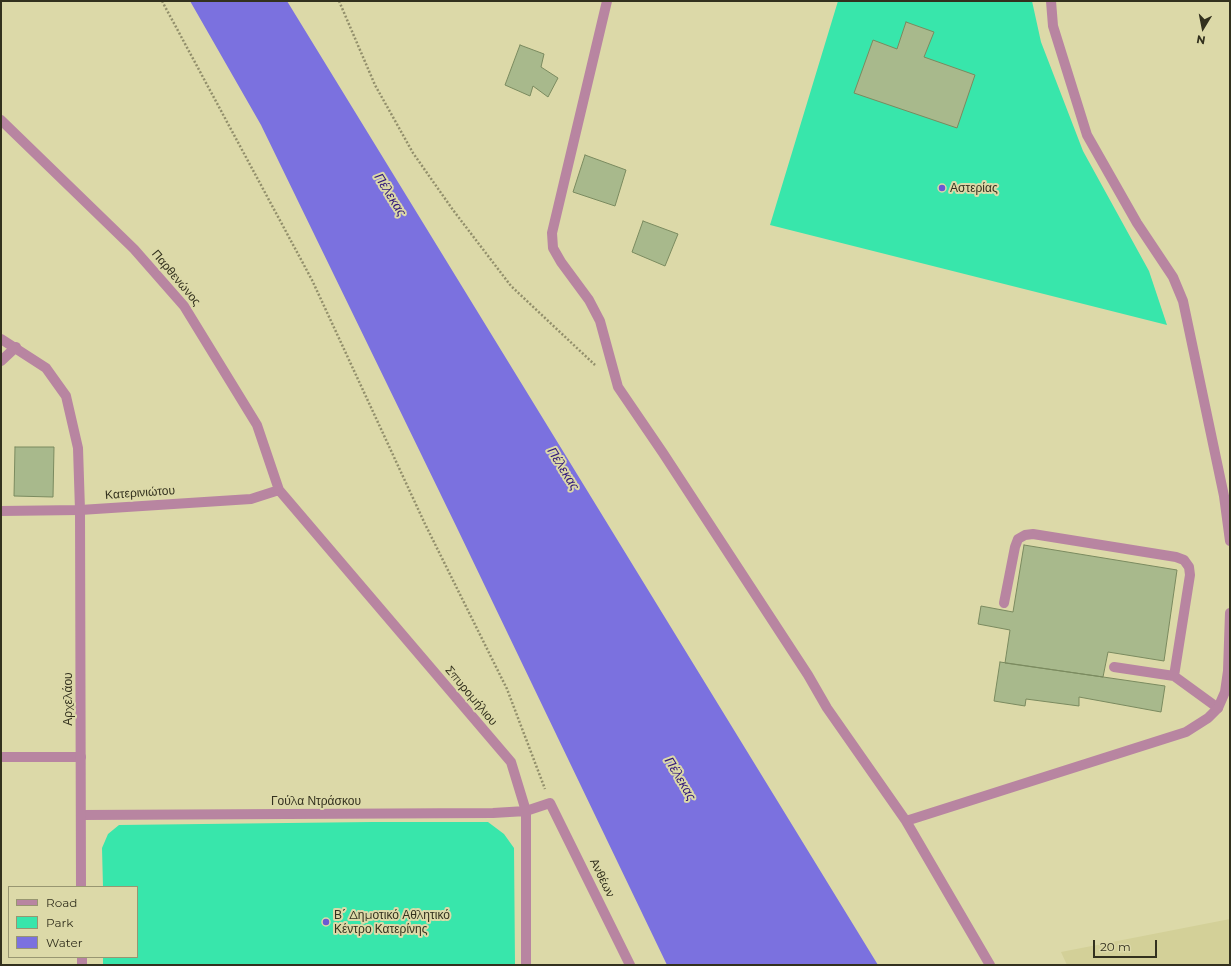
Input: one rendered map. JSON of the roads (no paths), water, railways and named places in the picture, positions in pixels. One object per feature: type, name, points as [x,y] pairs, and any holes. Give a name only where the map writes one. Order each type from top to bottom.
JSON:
[{"type":"street","points":[[607,1],[552,233],[553,248],[561,262],[589,300],[600,321],[618,387],[800,662],[827,708],[906,821],[990,965]]},
{"type":"street","points":[[1051,1],[1053,26],[1087,135],[1137,223],[1173,277],[1183,301],[1224,496],[1230,541]]},
{"type":"street","name":"Παρθενώνος","points":[[1,120],[134,249],[184,306],[257,425],[280,490]]},
{"type":"street","name":"Αρχελάου","points":[[1,339],[16,347],[46,368],[66,396],[78,448],[80,510],[81,886]]},
{"type":"street","points":[[1,361],[16,347]]},
{"type":"street","name":"Κατερινιώτου","points":[[1,511],[80,510],[251,499],[280,490]]},
{"type":"street","name":"Σπυρομήλιου","points":[[280,490],[511,762],[526,811],[526,965]]},
{"type":"street","points":[[1004,603],[1015,546],[1018,539],[1025,535],[1033,534],[1176,557],[1184,560],[1189,567],[1190,575],[1174,676]]},
{"type":"street","points":[[906,821],[1186,732],[1208,718],[1218,708],[1225,692],[1228,671],[1230,613]]},
{"type":"street","points":[[1114,667],[1174,676],[1218,708]]},
{"type":"street","points":[[1,757],[81,757]]},
{"type":"street","name":"Γούλα Ντράσκου","points":[[81,815],[493,813],[526,811],[550,803]]},
{"type":"street","name":"Ανθέων","points":[[550,803],[630,965]]},
{"type":"water","name":"Πέλεκας","points":[[190,1],[287,1],[878,965],[667,965],[261,125]]},
{"type":"place","name":"Αστερίας","points":[[942,188]]},
{"type":"place","name":"Β΄ Δημοτικό Αθλητικό Κέντρο Κατερίνης","points":[[326,922]]}]
